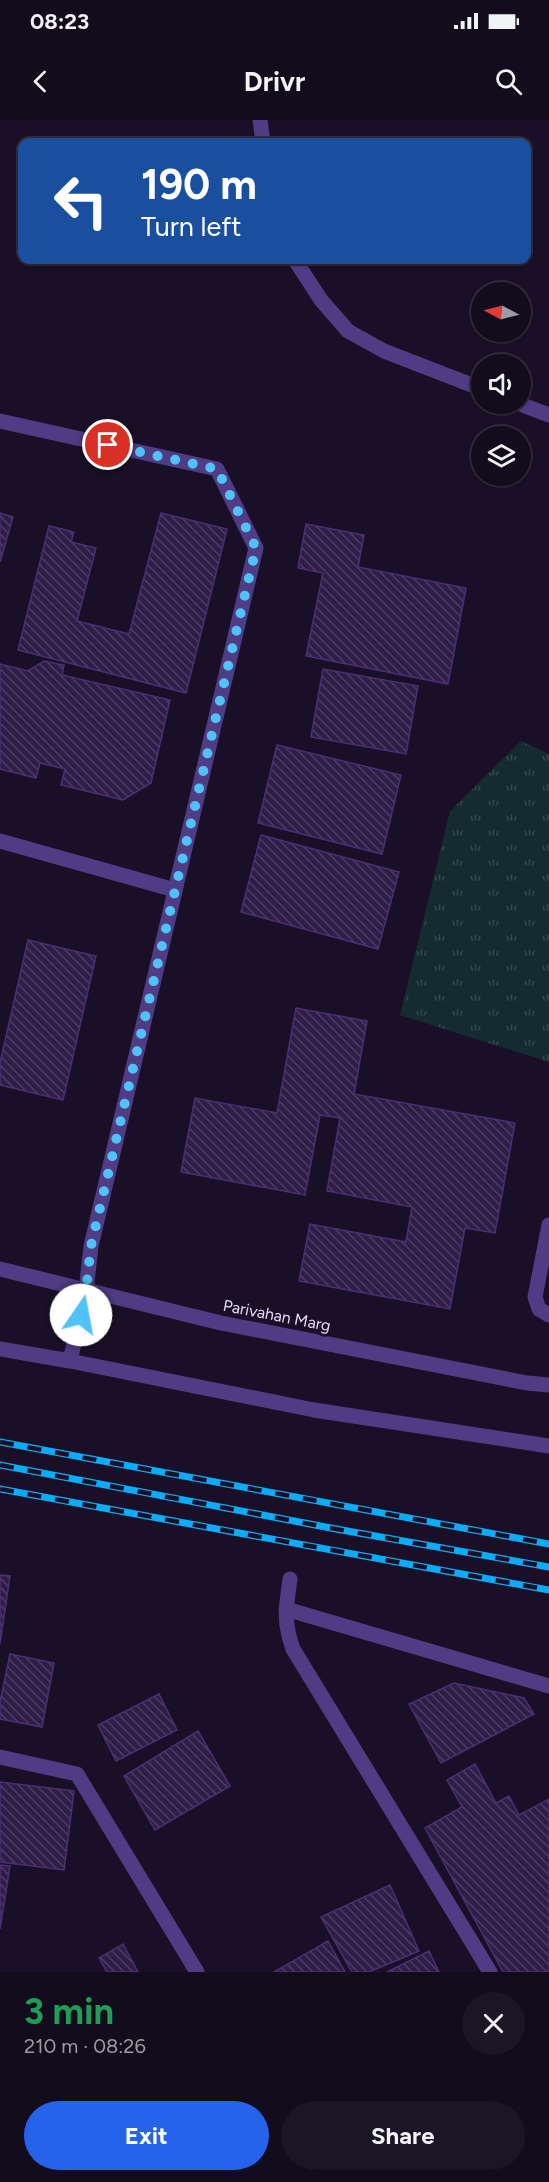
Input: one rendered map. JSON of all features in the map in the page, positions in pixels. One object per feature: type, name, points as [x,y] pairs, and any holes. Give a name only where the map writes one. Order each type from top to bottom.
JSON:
[{"type":"street","points":[[260,120],[262,138]]},
{"type":"street","points":[[298,264],[321,300],[348,331],[384,351],[471,385]]},
{"type":"street","points":[[531,408],[549,415]]},
{"type":"street","points":[[0,421],[217,469],[256,548],[91,1246],[86,1291],[70,1361]]},
{"type":"street","points":[[0,841],[175,890]]},
{"type":"street","points":[[549,1225],[535,1297],[539,1309],[549,1315]]},
{"type":"street","name":"Parivahan Marg","points":[[0,1269],[221,1323],[549,1386]]},
{"type":"street","points":[[0,1349],[314,1410],[549,1446]]},
{"type":"street","points":[[290,1579],[286,1629],[293,1650],[490,1972]]},
{"type":"street","points":[[286,1609],[549,1686]]},
{"type":"street","points":[[0,1757],[77,1774],[197,1972]]},
{"type":"green space","points":[[521,741],[549,754],[549,1062],[400,1015],[450,811]]},
{"type":"building","points":[[0,513],[13,517],[0,562]]},
{"type":"building","points":[[161,513],[227,529],[186,693],[18,650],[49,526],[74,532],[71,542],[96,548],[77,621],[129,634]]},
{"type":"building","points":[[306,524],[364,535],[358,567],[466,588],[448,684],[306,656],[323,573],[298,568]]},
{"type":"building","points":[[44,661],[64,665],[62,675],[170,700],[151,783],[123,800],[61,785],[65,769],[40,763],[36,778],[0,769],[0,664],[28,671]]},
{"type":"building","points":[[323,669],[418,686],[406,754],[311,737]]},
{"type":"building","points":[[277,745],[401,775],[382,854],[258,823]]},
{"type":"building","points":[[261,835],[399,872],[378,949],[241,912]]},
{"type":"building","points":[[28,940],[96,956],[63,1100],[0,1085],[0,1063]]},
{"type":"building","points":[[296,1008],[367,1021],[354,1094],[515,1123],[495,1233],[465,1228],[450,1309],[299,1281],[310,1224],[406,1242],[412,1207],[327,1191],[340,1118],[320,1115],[305,1195],[181,1172],[195,1098],[277,1113]]},
{"type":"building","points":[[0,1575],[10,1576],[0,1644]]},
{"type":"building","points":[[10,1654],[54,1663],[42,1727],[0,1719],[0,1702]]},
{"type":"building","points":[[454,1683],[524,1698],[534,1714],[441,1763],[409,1704]]},
{"type":"building","points":[[159,1694],[177,1730],[116,1761],[98,1725]]},
{"type":"building","points":[[198,1731],[230,1786],[155,1830],[124,1776]]},
{"type":"building","points":[[475,1764],[496,1803],[509,1796],[519,1815],[549,1799],[549,1972],[503,1972],[425,1828],[462,1807],[447,1780]]},
{"type":"building","points":[[0,1782],[74,1791],[64,1870],[0,1862]]},
{"type":"building","points":[[0,1865],[10,1866],[0,1929]]},
{"type":"building","points":[[390,1885],[419,1951],[369,1972],[352,1972],[321,1917]]},
{"type":"building","points":[[328,1941],[345,1972],[274,1972]]},
{"type":"building","points":[[123,1944],[138,1972],[107,1972],[99,1958]]},
{"type":"building","points":[[429,1951],[439,1972],[387,1972]]},
{"type":"railway","points":[[0,1442],[549,1544]]},
{"type":"railway","points":[[0,1465],[549,1567]]},
{"type":"railway","points":[[0,1489],[549,1590]]},
{"type":"route","points":[[81,1315],[91,1246],[256,548],[217,469],[108,445]]}]
